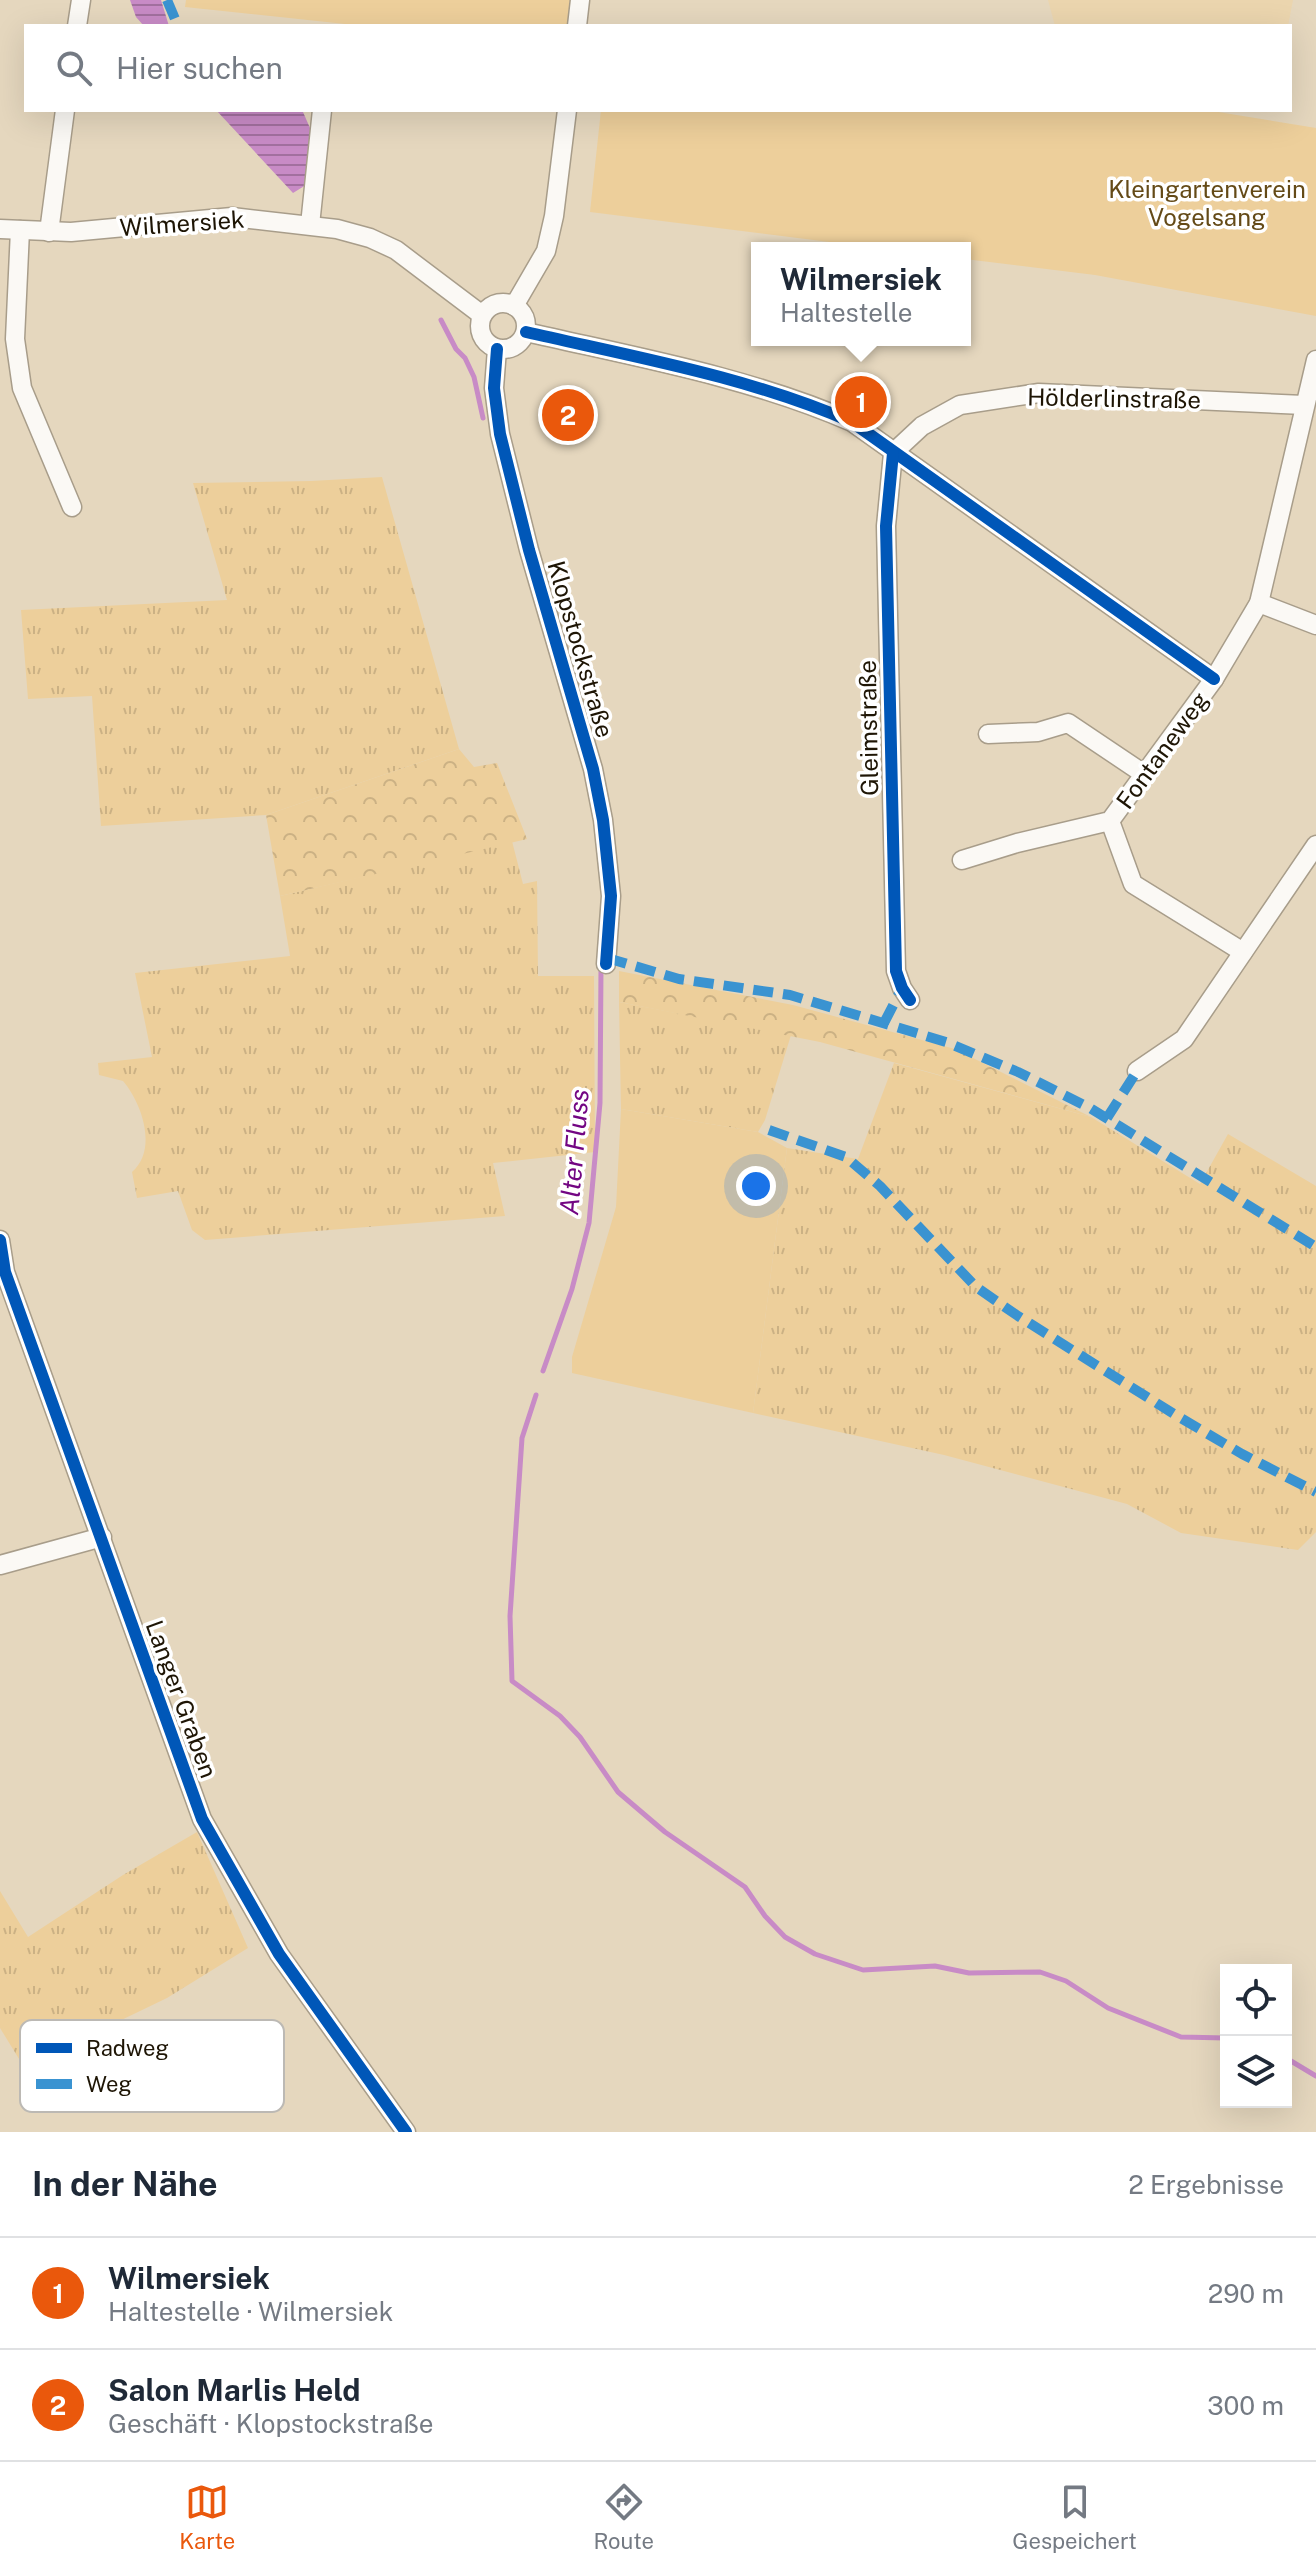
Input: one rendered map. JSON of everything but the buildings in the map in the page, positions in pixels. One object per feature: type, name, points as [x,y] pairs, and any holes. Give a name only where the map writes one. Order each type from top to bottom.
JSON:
[{"type":"street","points":[[77,24],[81,0]]},
{"type":"street","points":[[577,24],[580,0]]},
{"type":"street","points":[[49,232],[65,112]]},
{"type":"street","points":[[310,225],[322,112]]},
{"type":"street","points":[[514,306],[546,251],[554,216],[567,112]]},
{"type":"street","name":"Wilmersiek","points":[[0,229],[79,231],[220,217],[353,232],[389,246],[411,260],[482,315]]},
{"type":"street","points":[[20,230],[15,339],[22,388],[72,507]]},
{"type":"street","points":[[507,303],[514,306],[524,316],[526,332],[522,339],[514,347],[497,349],[487,344],[481,334],[482,315],[493,305],[507,303]]},
{"type":"street","points":[[526,332],[705,374],[808,403],[852,422],[1214,679]]},
{"type":"street","name":"Klopstockstraße","points":[[497,349],[494,388],[500,434],[529,550],[593,769],[603,820],[611,896],[606,964]]},
{"type":"street","name":"Fontaneweg","points":[[962,860],[1017,843],[1110,821],[1214,679],[1259,603],[1316,360]]},
{"type":"street","name":"Hölderlinstraße","points":[[893,453],[922,426],[960,405],[1039,393],[1304,405]]},
{"type":"street","name":"Gleimstraße","points":[[893,453],[886,526],[896,971],[910,1000]]},
{"type":"street","points":[[1259,603],[1316,625]]},
{"type":"street","points":[[988,734],[1038,732],[1068,723],[1144,774]]},
{"type":"street","name":"Fontaneweg","points":[[1110,821],[1133,884],[1243,952]]},
{"type":"street","points":[[1137,1071],[1184,1039],[1316,845]]},
{"type":"street","name":"Langer Graben","points":[[0,1240],[5,1272],[202,1819],[279,1954],[406,2132]]},
{"type":"street","points":[[0,1565],[102,1537]]},
{"type":"shaded area","points":[[130,0],[161,0],[168,24],[142,24]]},
{"type":"shaded area","points":[[1048,0],[1293,0],[1288,24],[1054,24]]},
{"type":"shaded area","points":[[218,112],[303,112],[310,128],[306,185],[293,193]]},
{"type":"green space","points":[[186,0],[573,0],[570,24],[345,24],[185,7]]},
{"type":"green space","name":"Kleingartenverein Vogelsang","points":[[601,112],[1218,112],[1316,128],[1316,316],[1095,275],[971,260],[971,242],[829,242],[590,212]]},
{"type":"green space","points":[[382,477],[459,749],[266,815],[101,826],[92,696],[28,699],[21,610],[227,600],[193,483]]},
{"type":"green space","points":[[459,749],[474,767],[497,763],[527,839],[280,896],[266,815]]},
{"type":"green space","points":[[512,841],[523,884],[537,881],[538,976],[594,976],[595,1152],[493,1163],[505,1216],[205,1240],[192,1230],[178,1191],[137,1198],[132,1172],[144,1152],[146,1139],[141,1114],[123,1081],[99,1075],[98,1063],[152,1057],[135,973],[290,956],[280,896]]},
{"type":"green space","points":[[619,971],[793,1005],[955,1049],[1091,1117],[820,1042],[619,1002]]},
{"type":"green space","points":[[619,1002],[791,1035],[765,1120],[758,1132],[621,1109]]},
{"type":"green space","points":[[894,1063],[1091,1117],[1200,1184],[1228,1134],[1316,1186],[1316,1532],[1298,1550],[1181,1533],[1127,1504],[944,1455],[753,1413],[787,1148],[858,1159]]},
{"type":"green space","points":[[621,1109],[758,1132],[787,1148],[753,1413],[572,1373],[572,1357],[616,1207]]},
{"type":"green space","points":[[197,1832],[248,1948],[167,1998],[121,2020],[20,2020],[20,2060],[0,2028],[0,1891],[28,1937],[123,1875]]},
{"type":"waterway","name":"Alter Fluss","points":[[441,320],[474,377],[483,418]]},
{"type":"waterway","name":"Alter Fluss","points":[[543,1371],[572,1289],[589,1223],[600,1103],[601,968]]},
{"type":"waterway","points":[[536,1395],[522,1438],[510,1616],[512,1681],[560,1716],[580,1737],[618,1792],[665,1832],[745,1887],[765,1916],[785,1937],[815,1954],[863,1970],[935,1966],[969,1973],[1040,1972],[1066,1981],[1108,2008],[1181,2037],[1220,2038]]},
{"type":"waterway","points":[[1292,2062],[1316,2076]]},
{"type":"marked path","points":[[167,0],[177,24]]},
{"type":"marked path","points":[[607,958],[679,979],[790,995],[946,1042],[1018,1072],[1090,1108],[1316,1247]]},
{"type":"marked path","points":[[884,1023],[902,988]]},
{"type":"marked path","points":[[1107,1118],[1137,1071]]},
{"type":"marked path","points":[[769,1130],[846,1157],[880,1186],[976,1287],[1174,1414],[1316,1492]]},
{"type":"cycle path","points":[[526,332],[732,380],[852,422],[1214,679]]},
{"type":"cycle path","points":[[497,349],[494,388],[500,434],[529,550],[593,769],[603,820],[611,896],[606,964]]},
{"type":"cycle path","points":[[893,453],[886,526],[896,971],[910,1000]]},
{"type":"cycle path","points":[[0,1240],[5,1272],[202,1819],[279,1954],[406,2132]]},
{"type":"place","name":"Wilmersiek","points":[[861,402]]},
{"type":"place","name":"Salon Marlis Held","points":[[568,415]]}]
